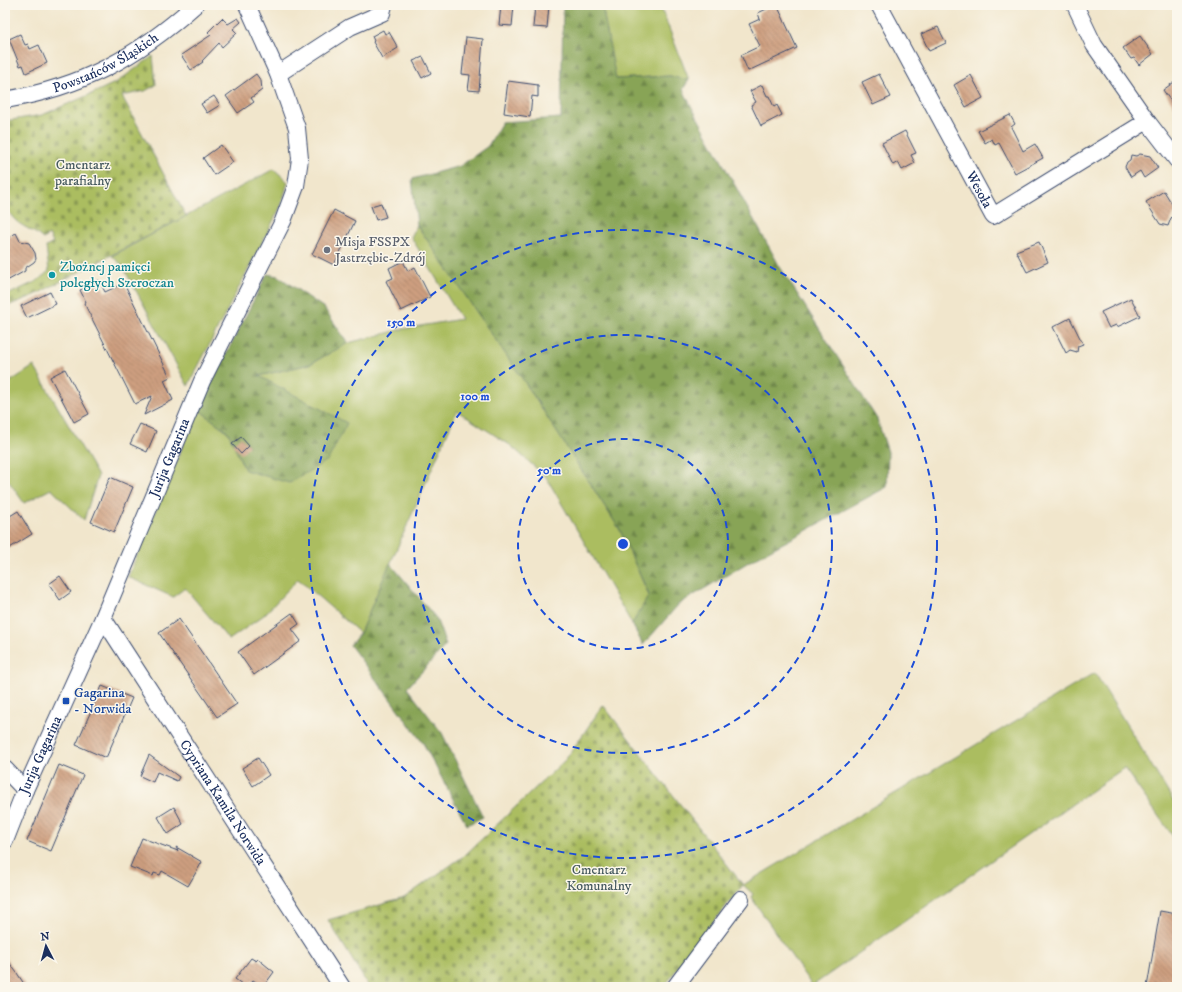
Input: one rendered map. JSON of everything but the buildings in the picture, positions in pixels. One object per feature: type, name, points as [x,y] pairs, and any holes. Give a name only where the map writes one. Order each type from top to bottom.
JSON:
[{"type":"street","name":"Powstańców Śląskich","points":[[5,100],[74,82],[105,70],[133,55],[168,30],[195,5]]},
{"type":"street","name":"Jurija Gagarina","points":[[5,841],[26,790],[103,618],[162,473],[202,381],[291,201],[298,173],[299,143],[290,106],[278,74],[247,5]]},
{"type":"street","points":[[278,74],[350,27],[382,13],[384,5]]},
{"type":"street","name":"Wesoła","points":[[879,5],[993,216],[1147,121]]},
{"type":"street","points":[[1076,5],[1094,45],[1147,121],[1177,160]]},
{"type":"street","name":"Cypriana Kamila Norwida","points":[[103,618],[342,987]]},
{"type":"street","points":[[5,769],[26,790]]},
{"type":"street","points":[[676,987],[741,899]]},
{"type":"green space","points":[[563,5],[602,5],[616,79],[670,76],[689,80],[683,89],[689,102],[780,267],[877,419],[888,452],[887,487],[752,560],[679,604],[643,645],[632,624],[649,595],[620,530],[526,384],[417,225],[412,179],[460,166],[488,146],[502,122],[561,118]]},
{"type":"green space","points":[[602,5],[660,5],[689,80],[670,76],[615,79]]},
{"type":"green space","name":"Cmentarz parafialny","points":[[153,56],[156,85],[145,91],[122,96],[186,216],[35,295],[5,307],[5,296],[37,281],[49,271],[46,247],[53,243],[49,235],[43,239],[15,220],[8,210],[5,211],[5,121],[42,115],[91,94],[117,82]]},
{"type":"green space","points":[[274,169],[288,182],[281,206],[188,386],[122,265],[112,256]]},
{"type":"green space","points":[[417,225],[526,384],[620,530],[649,596],[632,624],[546,477],[510,445],[457,411],[360,633],[298,579],[264,615],[229,640],[185,588],[173,597],[128,577],[198,409],[228,432],[245,470],[258,376],[310,364],[348,343],[403,329],[461,319],[411,237]]},
{"type":"green space","points":[[267,274],[278,276],[324,308],[348,343],[310,364],[259,376],[347,423],[328,460],[289,483],[245,470],[228,432],[198,409]]},
{"type":"green space","points":[[34,366],[98,476],[84,520],[51,489],[24,503],[5,476],[5,385]]},
{"type":"green space","points":[[390,563],[436,618],[446,645],[407,688],[442,733],[483,817],[467,825],[423,743],[350,645],[360,633]]},
{"type":"green space","points":[[1095,673],[1177,807],[1177,842],[1124,768],[812,986],[751,897],[753,894],[743,885]]},
{"type":"green space","name":"Cmentarz Komunalny","points":[[603,705],[743,885],[689,952],[664,987],[369,987],[328,920],[404,898],[465,855],[566,759]]},
{"type":"place","name":"Misja FSSPX Jastrzębie-Zdrój","points":[[327,250]]},
{"type":"place","name":"Zbożnej pamięci poległych Szeroczan","points":[[52,275]]},
{"type":"place","name":"Gagarina - Norwida","points":[[66,701]]}]
